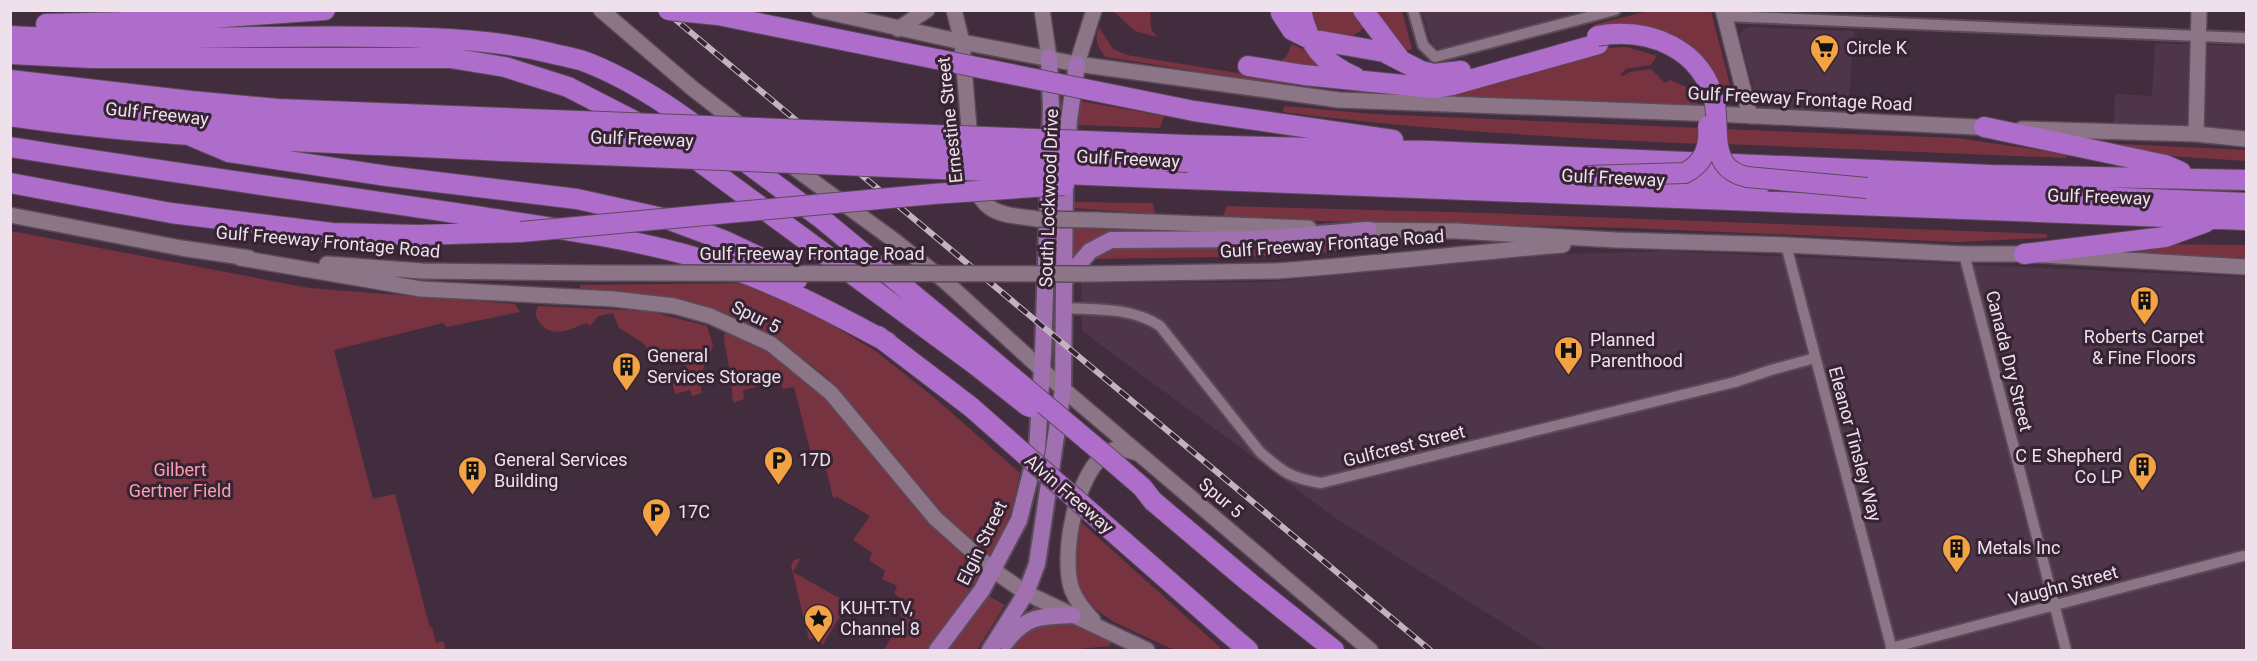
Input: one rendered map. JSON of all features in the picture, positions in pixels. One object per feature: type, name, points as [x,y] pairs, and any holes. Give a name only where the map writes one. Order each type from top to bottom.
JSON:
[{"type":"highway","points":[[10,36],[33,31],[325,10]]},
{"type":"highway","points":[[668,10],[718,15],[1194,111],[1384,138],[1431,151]]},
{"type":"highway","points":[[1302,10],[1310,39],[1316,50],[1334,65],[1363,81]]},
{"type":"highway","points":[[1363,10],[1399,58]]},
{"type":"highway","points":[[1281,13],[1292,30],[1310,39],[1371,50],[1399,58],[1421,71],[1446,74],[1632,33],[1651,36],[1680,51],[1693,62],[1709,86],[1714,102],[1718,142],[1723,162],[1737,174],[1747,177],[1867,188]]},
{"type":"highway","points":[[10,24],[33,31],[110,38],[332,35],[460,38],[520,46],[584,61],[624,79],[671,107],[822,219],[978,357]]},
{"type":"highway","points":[[1248,66],[1304,75],[1432,88],[1452,85],[1598,40],[1638,42],[1656,48],[1674,58],[1686,69],[1698,88],[1706,109],[1708,138],[1702,160],[1695,168],[1685,173],[1585,176]]},
{"type":"highway","points":[[1304,75],[1371,50]]},
{"type":"highway","points":[[10,54],[450,58],[505,67],[568,87],[631,118],[702,163],[978,357],[1120,467],[1142,487],[1153,501],[1334,651]]},
{"type":"highway","name":"Gulf Freeway","points":[[10,80],[47,93]]},
{"type":"highway","name":"Gulf Freeway","points":[[10,96],[47,93],[278,109],[502,134],[1159,178],[1187,162],[1431,151],[1991,175],[2192,177],[2247,180]]},
{"type":"highway","name":"Gulf Freeway","points":[[10,116],[58,123],[184,134],[502,134],[2247,203]]},
{"type":"highway","points":[[1984,127],[2164,165],[2192,177]]},
{"type":"highway","points":[[184,134],[229,152],[387,176],[577,199],[668,219],[723,240],[772,263],[887,342]]},
{"type":"highway","points":[[10,147],[306,190],[633,243],[705,260],[773,284],[887,342]]},
{"type":"highway","name":"Gulf Freeway","points":[[1187,162],[2247,220]]},
{"type":"highway","points":[[10,183],[171,213],[332,233],[493,235],[933,194],[1159,178]]},
{"type":"highway","points":[[2024,254],[2165,237],[2219,218]]},
{"type":"highway","name":"Alvin Freeway","points":[[887,342],[971,407],[1248,651]]},
{"type":"main road","name":"Spur 5","points":[[601,10],[692,88],[946,282],[1063,389],[1370,651]]},
{"type":"main road","name":"Gulf Freeway Frontage Road","points":[[819,10],[898,29],[1077,64],[1339,99],[2247,139]]},
{"type":"main road","points":[[898,29],[927,10]]},
{"type":"main road","name":"Ernestine Street","points":[[954,10],[962,42],[973,178],[977,194],[984,204],[999,212],[1037,219]]},
{"type":"main road","points":[[1042,10],[1049,57]]},
{"type":"main road","name":"South Lockwood Drive","points":[[1063,389],[1065,181],[1069,120],[1077,64],[1094,10]]},
{"type":"main road","points":[[2196,135],[2199,10]]},
{"type":"main road","points":[[1724,13],[1750,116]]},
{"type":"main road","name":"South Lockwood Drive","points":[[1042,369],[1051,108],[1049,57]]},
{"type":"main road","name":"Gulf Freeway Frontage Road","points":[[10,215],[240,258],[422,271],[1092,274],[1276,271],[1379,264],[1469,253],[1616,240]]},
{"type":"main road","name":"Gulf Freeway Frontage Road","points":[[1037,219],[1457,231],[1616,240],[1786,245],[1964,254],[2024,254],[2247,267]]},
{"type":"main road","points":[[1065,280],[1090,251],[1111,240],[1254,239],[1369,230]]},
{"type":"main road","name":"Spur 5","points":[[240,258],[421,289],[614,298],[674,306],[710,316],[771,344],[831,393],[935,518],[993,570],[1026,593],[1147,651]]},
{"type":"main road","name":"Elgin Street","points":[[937,651],[982,591],[1019,520],[1037,449],[1042,369]]},
{"type":"main road","points":[[990,651],[1026,593],[1037,564],[1063,389]]},
{"type":"main road","points":[[1102,628],[1083,611],[1072,589],[1069,576],[1069,545],[1082,488],[1093,466],[1111,451],[1127,449],[1140,454]]},
{"type":"main road","points":[[1000,651],[1012,634],[1023,624],[1040,616],[1073,615]]},
{"type":"main road","points":[[948,651],[965,616]]},
{"type":"street","points":[[1413,10],[1423,45],[1435,57],[1615,10]]},
{"type":"street","points":[[1724,13],[2247,38]]},
{"type":"street","name":"Eleanor Tinsley Way","points":[[1786,245],[1892,649]]},
{"type":"street","name":"Canada Dry Street","points":[[1964,254],[2066,651]]},
{"type":"street","name":"Gulfcrest Street","points":[[1064,308],[1130,312],[1148,318],[1160,326],[1260,452],[1277,467],[1296,479],[1321,483],[1703,390],[1815,358]]},
{"type":"street","name":"Vaughn Street","points":[[1892,649],[2243,556]]},
{"type":"shaded area","points":[[1422,11],[1592,11],[1441,50],[1434,46],[1430,39]]},
{"type":"shaded area","points":[[1747,27],[1854,31],[1848,115],[1765,111],[1760,108],[1740,37],[1740,33]]},
{"type":"shaded area","points":[[2155,43],[2246,46],[2246,130],[2114,124],[2115,94],[2152,96]]},
{"type":"shaded area","points":[[1661,251],[2246,277],[2246,650],[1546,650],[1337,519],[1082,331],[1081,283],[1267,282],[1543,255]]},
{"type":"green space","points":[[1113,11],[1150,11],[1151,29],[1157,37],[1135,31]]},
{"type":"green space","points":[[1306,11],[1356,11],[1365,26],[1349,36],[1319,33]]},
{"type":"green space","points":[[1376,11],[1402,11],[1412,49],[1407,51]]},
{"type":"green space","points":[[1648,11],[1711,11],[1730,85],[1726,86],[1718,96],[1691,55],[1594,29],[1593,25]]},
{"type":"green space","points":[[1099,27],[1113,49],[1127,55],[1280,80],[1468,86],[1607,48],[1627,47],[1657,56],[1651,65],[1626,69],[1620,75],[1651,69],[1665,83],[1670,80],[1691,89],[1698,105],[1418,95],[1271,83],[1106,57],[1097,43]]},
{"type":"green space","points":[[1292,44],[1307,51],[1322,66],[1277,64],[1286,57]]},
{"type":"green space","points":[[1079,101],[1164,116],[1160,128],[1077,125]]},
{"type":"green space","points":[[1284,106],[1374,114],[1702,128],[1701,144],[1544,136],[1387,124],[1283,112]]},
{"type":"green space","points":[[1722,129],[1957,138],[2066,154],[2066,158],[1723,144]]},
{"type":"green space","points":[[2120,144],[2246,150],[2246,161],[2171,156],[2119,149]]},
{"type":"green space","points":[[1072,202],[1153,203],[1155,214],[1073,208]]},
{"type":"green space","points":[[1227,206],[1486,213],[2047,234],[2047,238],[1957,242],[1629,228],[1222,219]]},
{"type":"green space","points":[[1073,228],[1119,230],[1106,235],[1084,249],[1074,259]]},
{"type":"green space","name":"Gilbert Gertner Field","points":[[11,231],[309,288],[515,304],[520,312],[447,327],[443,323],[334,350],[373,499],[395,494],[430,628],[432,627],[436,643],[443,641],[446,650],[11,650]]},
{"type":"green space","points":[[1360,238],[1420,238],[1420,243],[1287,256],[1091,259],[1111,246],[1296,246]]},
{"type":"green space","points":[[2150,244],[2246,245],[2246,258],[2098,251]]},
{"type":"green space","points":[[747,283],[816,315],[877,352],[936,399],[1020,473],[1011,511],[992,558],[987,556],[938,510],[827,377],[782,343],[737,319],[686,302],[646,295],[580,290],[580,285]]},
{"type":"green space","points":[[538,306],[648,311],[707,326],[713,345],[700,379],[702,393],[692,396],[690,390],[675,394],[672,383],[689,379],[683,355],[686,351],[661,352],[662,358],[655,359],[643,343],[619,328],[613,313],[598,316],[590,326],[586,323],[554,332],[543,326],[536,317]]},
{"type":"green space","points":[[727,332],[780,359],[823,395],[978,568],[978,584],[974,583],[948,624],[925,650],[884,650],[903,618],[900,615],[907,602],[894,594],[897,586],[882,579],[885,571],[869,560],[872,553],[853,540],[870,516],[837,497],[833,498],[824,460],[813,462],[794,387],[783,389],[780,381],[743,390],[744,399],[733,403],[724,340]]},
{"type":"green space","points":[[1081,522],[1223,650],[1174,650],[1114,622],[1095,609],[1083,594],[1075,576],[1074,555]]},
{"type":"green space","points":[[801,558],[793,572],[848,603],[822,646],[820,637],[809,640],[791,565],[794,560]]},
{"type":"green space","points":[[987,595],[1005,605],[977,650],[948,650],[970,623]]},
{"type":"green space","points":[[1034,606],[1111,642],[1110,646],[1070,650],[1000,650],[1021,613],[1027,616]]},
{"type":"railway","points":[[664,10],[1430,650]]},
{"type":"place","name":"Circle K","points":[[1825,74]]},
{"type":"place","name":"Roberts Carpet & Fine Floors","points":[[2144,326]]},
{"type":"place","name":"Planned Parenthood","points":[[1569,376]]},
{"type":"place","name":"General Services Storage","points":[[626,392]]},
{"type":"place","name":"17D","points":[[778,486]]},
{"type":"place","name":"C E Shepherd Co LP","points":[[2143,492]]},
{"type":"place","name":"General Services Building","points":[[473,496]]},
{"type":"place","name":"17C","points":[[657,538]]},
{"type":"place","name":"Metals Inc","points":[[1956,574]]},
{"type":"place","name":"KUHT-TV, Channel 8","points":[[819,644]]}]
